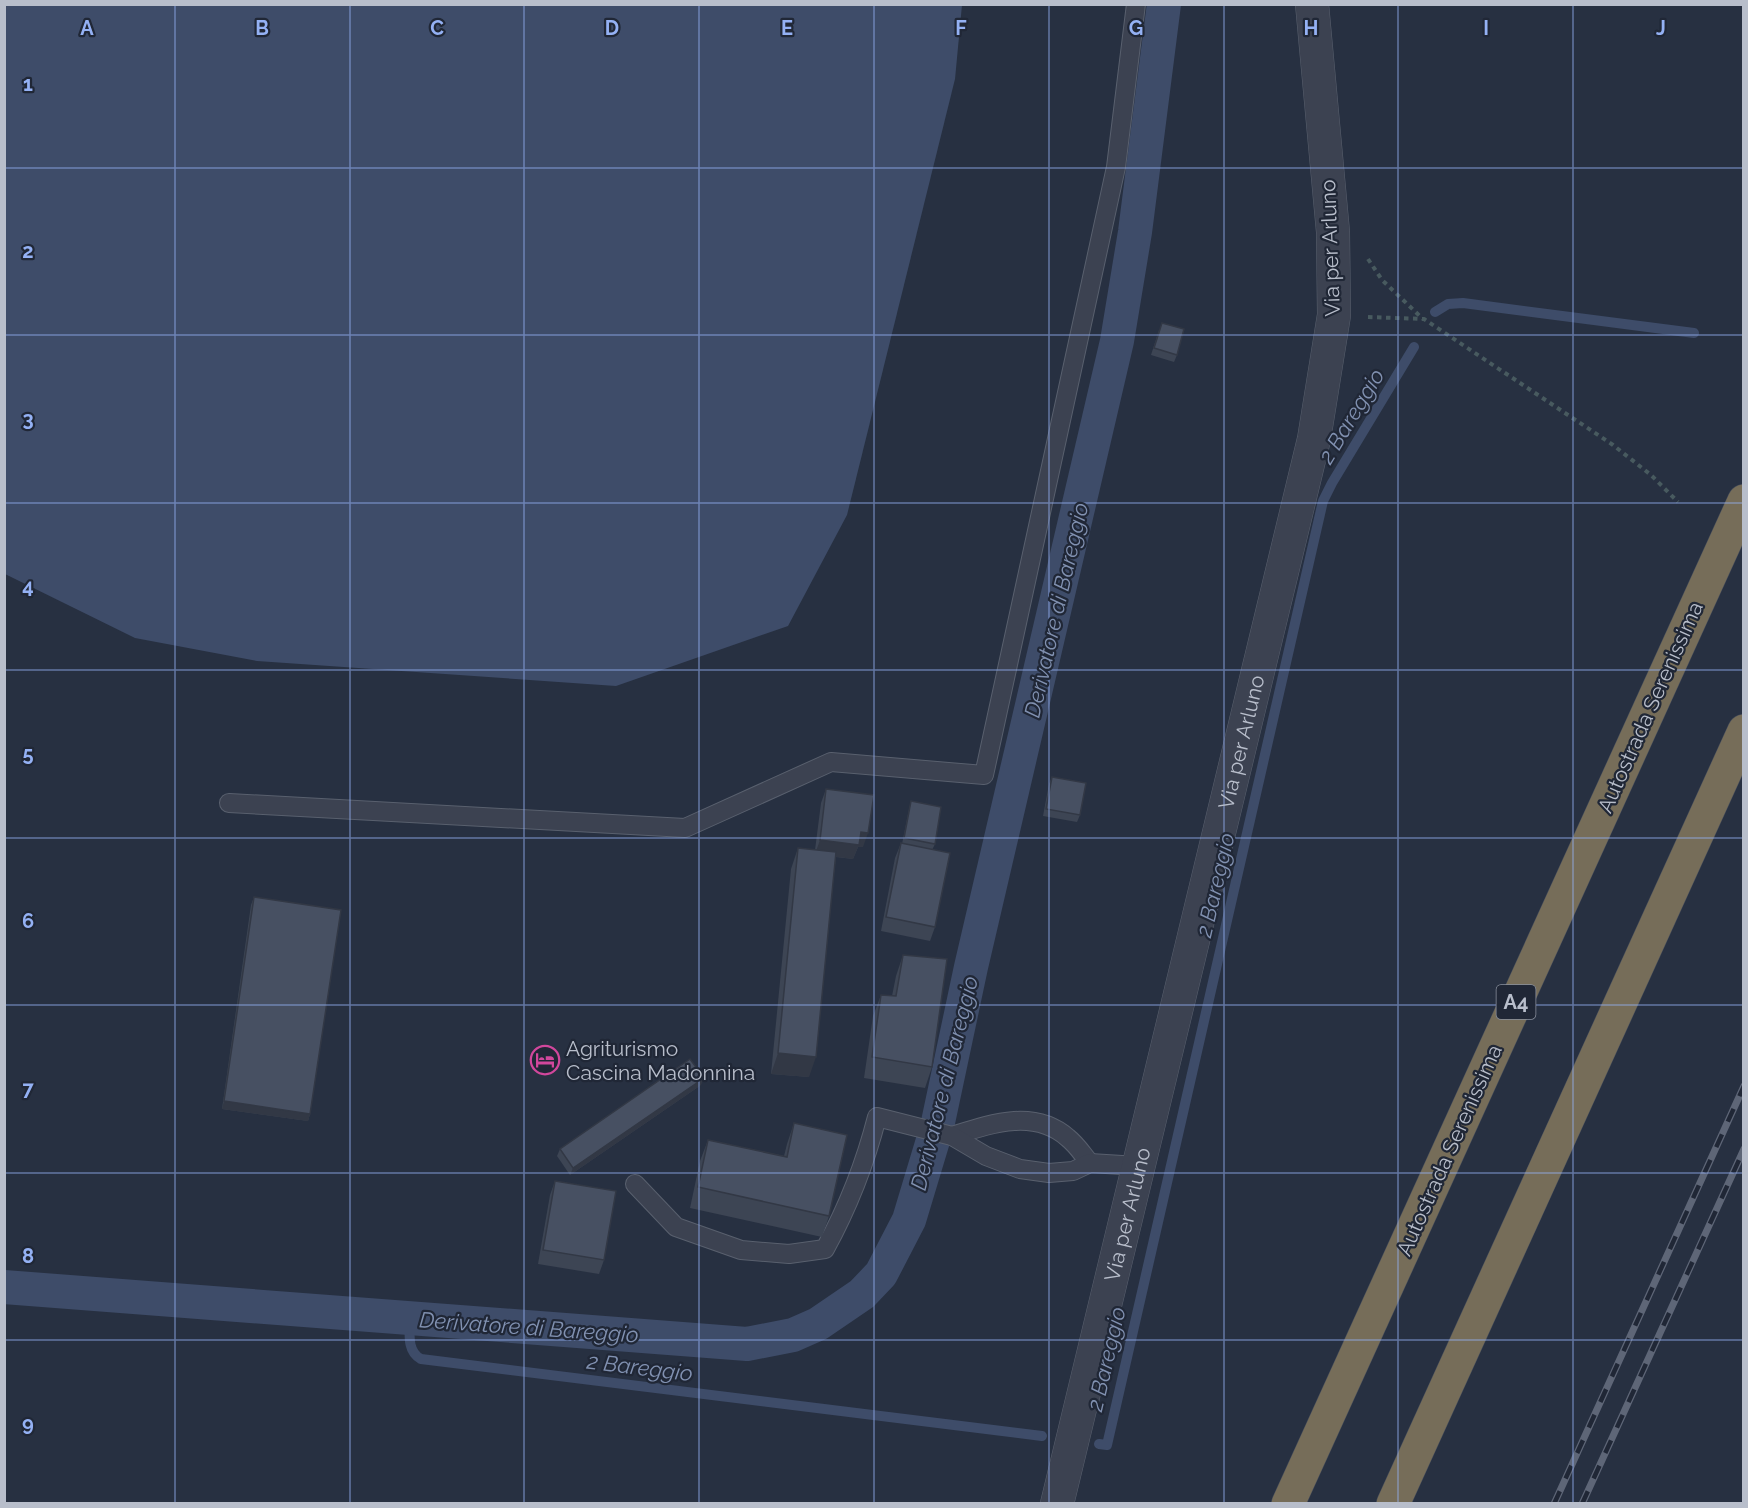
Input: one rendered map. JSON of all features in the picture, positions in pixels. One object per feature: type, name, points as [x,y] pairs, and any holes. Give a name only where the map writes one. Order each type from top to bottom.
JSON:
[{"type":"highway","name":"Autostrada Serenissima","points":[[1288,1503],[1743,501]]},
{"type":"highway","points":[[1393,1503],[1743,731]]},
{"type":"street","name":"Via per Arluno","points":[[1057,1503],[1314,440],[1334,315],[1333,231],[1312,4]]},
{"type":"lane","points":[[229,803],[685,828],[831,762],[984,775],[1116,167],[1136,4]]},
{"type":"lane","points":[[635,1184],[676,1227],[741,1250],[789,1254],[825,1249],[846,1210],[867,1154],[877,1117],[952,1136],[986,1156],[1020,1169],[1049,1173],[1073,1171],[1090,1163],[1138,1166]]},
{"type":"lane","points":[[952,1136],[997,1122],[1014,1120],[1046,1124],[1068,1137],[1090,1163]]},
{"type":"path","points":[[1365,253],[1371,266],[1382,280],[1424,320],[1613,444],[1678,501]]},
{"type":"path","points":[[1334,315],[1424,320]]},
{"type":"water","points":[[4,5],[962,5],[955,79],[847,515],[788,626],[616,686],[257,661],[135,638],[5,574]]},
{"type":"building","points":[[1162,323],[1184,329],[1177,355],[1154,348]]},
{"type":"building","points":[[1052,777],[1086,783],[1080,815],[1046,809]]},
{"type":"building","points":[[826,789],[874,795],[868,833],[861,832],[859,845],[820,840]]},
{"type":"building","points":[[911,801],[941,807],[935,844],[904,838]]},
{"type":"building","points":[[901,843],[950,853],[935,927],[886,917]]},
{"type":"building","points":[[798,848],[836,852],[816,1057],[778,1053]]},
{"type":"building","points":[[254,897],[341,910],[310,1114],[224,1101]]},
{"type":"building","points":[[903,955],[947,959],[932,1067],[872,1057],[881,995],[896,996]]},
{"type":"building","points":[[690,1059],[704,1078],[573,1168],[560,1149]]},
{"type":"building","points":[[794,1123],[847,1135],[829,1216],[698,1187],[708,1140],[787,1157]]},
{"type":"building","points":[[555,1181],[616,1191],[604,1260],[543,1250]]},
{"type":"waterway","name":"Derivatore di Bareggio","points":[[4,1287],[747,1344],[793,1335],[818,1324],[862,1294],[881,1274],[909,1220],[937,1127],[971,967],[1117,341],[1135,232],[1164,4]]},
{"type":"waterway","name":"2 Bareggio","points":[[1435,312],[1448,304],[1463,303],[1694,333]]},
{"type":"waterway","name":"2 Bareggio","points":[[1099,1444],[1107,1445],[1323,501],[1414,347]]},
{"type":"waterway","name":"2 Bareggio","points":[[410,1317],[411,1346],[416,1356],[421,1359],[1042,1436]]},
{"type":"railway","points":[[1554,1504],[1744,1086]]},
{"type":"railway","points":[[1582,1504],[1744,1149]]},
{"type":"place","name":"Agriturismo Cascina Madonnina","points":[[545,1060]]}]
